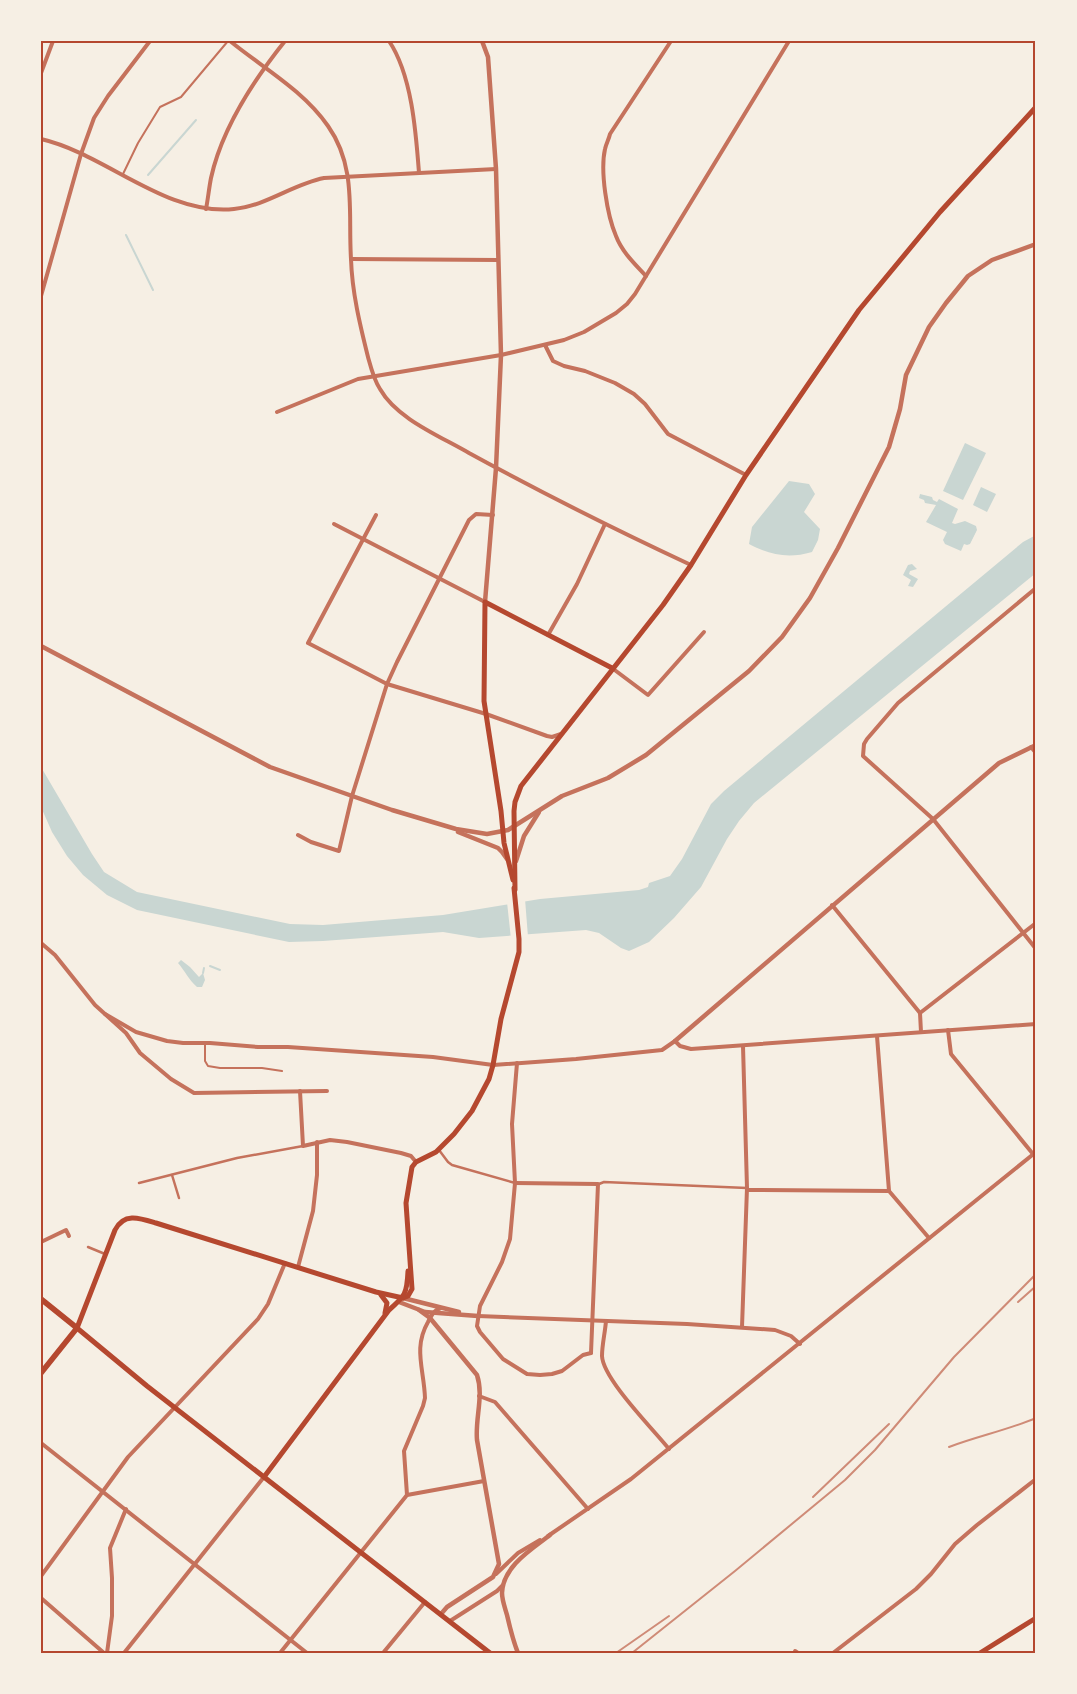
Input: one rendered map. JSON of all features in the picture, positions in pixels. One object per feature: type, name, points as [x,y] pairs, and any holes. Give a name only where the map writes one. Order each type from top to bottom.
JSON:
[{"type":"main road","points":[[264,1477],[389,1310],[408,1296],[412,1289],[406,1203],[412,1169],[416,1162],[432,1155],[439,1149],[472,1111],[483,1092],[493,1065],[501,1019],[517,962],[519,939],[515,898],[514,807],[518,792],[612,668],[663,605],[691,565],[746,475],[859,310],[936,216],[1036,107]]},
{"type":"main road","points":[[515,890],[503,831],[486,714],[484,684],[485,602],[612,668]]},
{"type":"main road","points":[[41,1373],[77,1328],[117,1226],[126,1218],[138,1218],[156,1223],[401,1300]]},
{"type":"main road","points":[[401,1300],[406,1288],[409,1255]]},
{"type":"main road","points":[[376,1292],[384,1297],[387,1302],[384,1317]]},
{"type":"main road","points":[[41,1299],[175,1408],[489,1652]]},
{"type":"main road","points":[[980,1653],[1036,1618]]},
{"type":"street","points":[[41,73],[53,41]]},
{"type":"street","points":[[41,296],[81,154],[94,118],[108,96],[150,41]]},
{"type":"street","points":[[206,209],[211,178],[233,121],[264,68],[285,41]]},
{"type":"street","points":[[389,41],[394,49],[411,101],[419,173]]},
{"type":"street","points":[[334,524],[485,602],[496,468],[501,355],[496,168],[488,56],[482,41]]},
{"type":"street","points":[[646,276],[625,252],[616,237],[610,216],[605,183],[605,150],[610,134],[670,41]]},
{"type":"street","points":[[277,412],[358,379],[545,346],[584,332],[616,313],[627,304],[646,276],[789,41]]},
{"type":"street","points":[[232,42],[311,104],[329,127],[341,150],[349,177],[351,259],[354,292],[374,376],[380,390],[390,402],[410,420],[496,468],[605,524],[691,565]]},
{"type":"street","points":[[41,139],[81,154],[176,200],[206,209],[238,209],[258,203],[313,180],[496,168]]},
{"type":"street","points":[[438,824],[479,834],[503,831],[514,827],[550,803],[573,791],[608,778],[646,755],[749,671],[782,637],[810,598],[838,548],[889,446],[900,409],[906,375],[929,327],[968,276],[992,260],[1036,244]]},
{"type":"street","points":[[351,259],[498,260]]},
{"type":"street","points":[[545,346],[553,361],[615,383],[634,394],[645,404],[668,434],[746,475]]},
{"type":"street","points":[[376,514],[308,643],[387,684],[486,714],[547,736],[552,737],[561,734]]},
{"type":"street","points":[[298,835],[310,842],[339,851],[352,796],[387,684],[397,662],[469,520],[476,514],[492,515]]},
{"type":"street","points":[[548,636],[577,584],[605,524]]},
{"type":"street","points":[[1036,588],[898,703],[874,728],[864,744],[863,756],[867,762],[933,819],[1036,949]]},
{"type":"street","points":[[612,668],[648,695],[704,632]]},
{"type":"street","points":[[41,646],[270,766],[352,796],[438,824],[498,848],[508,861]]},
{"type":"street","points":[[105,1014],[136,1032],[167,1041],[434,1057],[493,1065],[662,1050],[675,1041],[999,763],[1033,746],[1036,753]]},
{"type":"street","points":[[515,869],[521,843],[528,827],[537,814],[550,803]]},
{"type":"street","points":[[832,905],[920,1013],[922,1032]]},
{"type":"street","points":[[920,1013],[1036,923]]},
{"type":"street","points":[[41,943],[48,948],[87,996],[126,1033],[140,1053],[171,1079],[194,1093],[327,1091]]},
{"type":"street","points":[[675,1041],[680,1046],[691,1049],[1036,1024]]},
{"type":"street","points":[[441,1614],[447,1607],[493,1577],[518,1552],[550,1534],[631,1479],[1034,1153],[951,1054],[948,1030]]},
{"type":"street","points":[[876,1036],[889,1191],[929,1238]]},
{"type":"street","points":[[742,1046],[747,1189],[742,1327]]},
{"type":"street","points":[[517,1063],[512,1124],[515,1184],[511,1230],[507,1251],[480,1306],[477,1326],[504,1359],[527,1374],[546,1375],[562,1371],[584,1354],[591,1353],[602,1357]]},
{"type":"street","points":[[300,1091],[303,1146]]},
{"type":"street","points":[[139,1183],[237,1158],[330,1140],[402,1153],[411,1156],[416,1162]]},
{"type":"street","points":[[298,1267],[313,1211],[317,1175],[317,1142]]},
{"type":"street","points":[[439,1149],[452,1166],[515,1184],[598,1184],[604,1182],[747,1189],[889,1191]]},
{"type":"street","points":[[172,1175],[179,1198]]},
{"type":"street","points":[[591,1353],[598,1184]]},
{"type":"street","points":[[41,1242],[66,1230],[69,1236]]},
{"type":"street","points":[[88,1247],[105,1254]]},
{"type":"street","points":[[41,1576],[128,1457],[264,1311],[285,1263]]},
{"type":"street","points":[[412,1289],[414,1297],[422,1303]]},
{"type":"street","points":[[401,1300],[478,1316]]},
{"type":"street","points":[[401,1300],[430,1318],[477,1375],[480,1385],[480,1396],[476,1430],[499,1564],[493,1577]]},
{"type":"street","points":[[407,1495],[404,1452],[425,1398],[419,1342],[433,1313],[443,1308]]},
{"type":"street","points":[[419,1310],[433,1313],[478,1316],[742,1327],[786,1333],[800,1344]]},
{"type":"street","points":[[606,1322],[602,1357],[605,1368],[613,1382],[669,1449]]},
{"type":"street","points":[[480,1396],[496,1402],[588,1509]]},
{"type":"street","points":[[41,1443],[307,1653]]},
{"type":"street","points":[[124,1653],[264,1477]]},
{"type":"street","points":[[833,1653],[916,1589],[931,1574],[955,1544],[977,1524],[1036,1479]]},
{"type":"street","points":[[280,1653],[407,1495],[484,1480]]},
{"type":"street","points":[[106,1653],[112,1616],[110,1548],[126,1510]]},
{"type":"street","points":[[450,1621],[497,1591],[521,1557],[550,1534]]},
{"type":"street","points":[[503,1584],[502,1594],[511,1635],[518,1653]]},
{"type":"street","points":[[41,1598],[106,1653]]},
{"type":"street","points":[[383,1653],[425,1602]]},
{"type":"lane","points":[[122,174],[160,107],[181,96],[232,42]]},
{"type":"lane","points":[[206,1043],[205,1063],[213,1067],[262,1068],[282,1071]]},
{"type":"shaded area","points":[[965,443],[986,453],[963,500],[943,491]]},
{"type":"shaded area","points":[[789,481],[809,484],[815,494],[804,512],[820,529],[818,540],[812,552],[779,555],[749,544],[752,527]]},
{"type":"shaded area","points":[[981,487],[996,494],[987,512],[973,505]]},
{"type":"shaded area","points":[[920,494],[932,497],[937,502],[939,499],[958,509],[952,523],[965,521],[976,526],[977,530],[970,544],[964,544],[961,551],[945,544],[943,540],[947,532],[926,522],[936,505],[925,503],[924,500],[919,498]]},
{"type":"shaded area","points":[[1036,535],[1036,573],[754,803],[727,839],[701,887],[674,918],[649,942],[629,951],[621,948],[599,933],[586,930],[479,938],[443,932],[289,942],[137,910],[107,895],[83,875],[67,856],[52,832],[41,807],[41,767],[104,872],[137,892],[290,924],[323,925],[443,915],[540,899],[639,890],[648,887],[649,883],[670,876],[682,859],[711,804],[724,791],[1023,542]]},
{"type":"shaded area","points":[[912,564],[917,569],[910,571],[909,574],[918,579],[913,587],[908,586],[911,580],[903,575],[908,565]]},
{"type":"shaded area","points":[[181,960],[199,977],[203,973],[205,980],[202,987],[197,987],[189,978],[178,963]]},
{"type":"pier","points":[[525,899],[528,937],[511,939],[507,902]]},
{"type":"waterway","points":[[148,175],[196,120]]},
{"type":"waterway","points":[[126,235],[153,290]]},
{"type":"waterway","points":[[210,966],[220,970]]},
{"type":"waterway","points":[[203,973],[204,968]]},
{"type":"railway","points":[[632,1653],[845,1480],[875,1450],[954,1357],[1036,1274]]},
{"type":"railway","points":[[1018,1302],[1036,1286]]},
{"type":"railway","points":[[949,1447],[1036,1418]]},
{"type":"railway","points":[[813,1497],[889,1424]]},
{"type":"railway","points":[[616,1653],[669,1616]]}]
